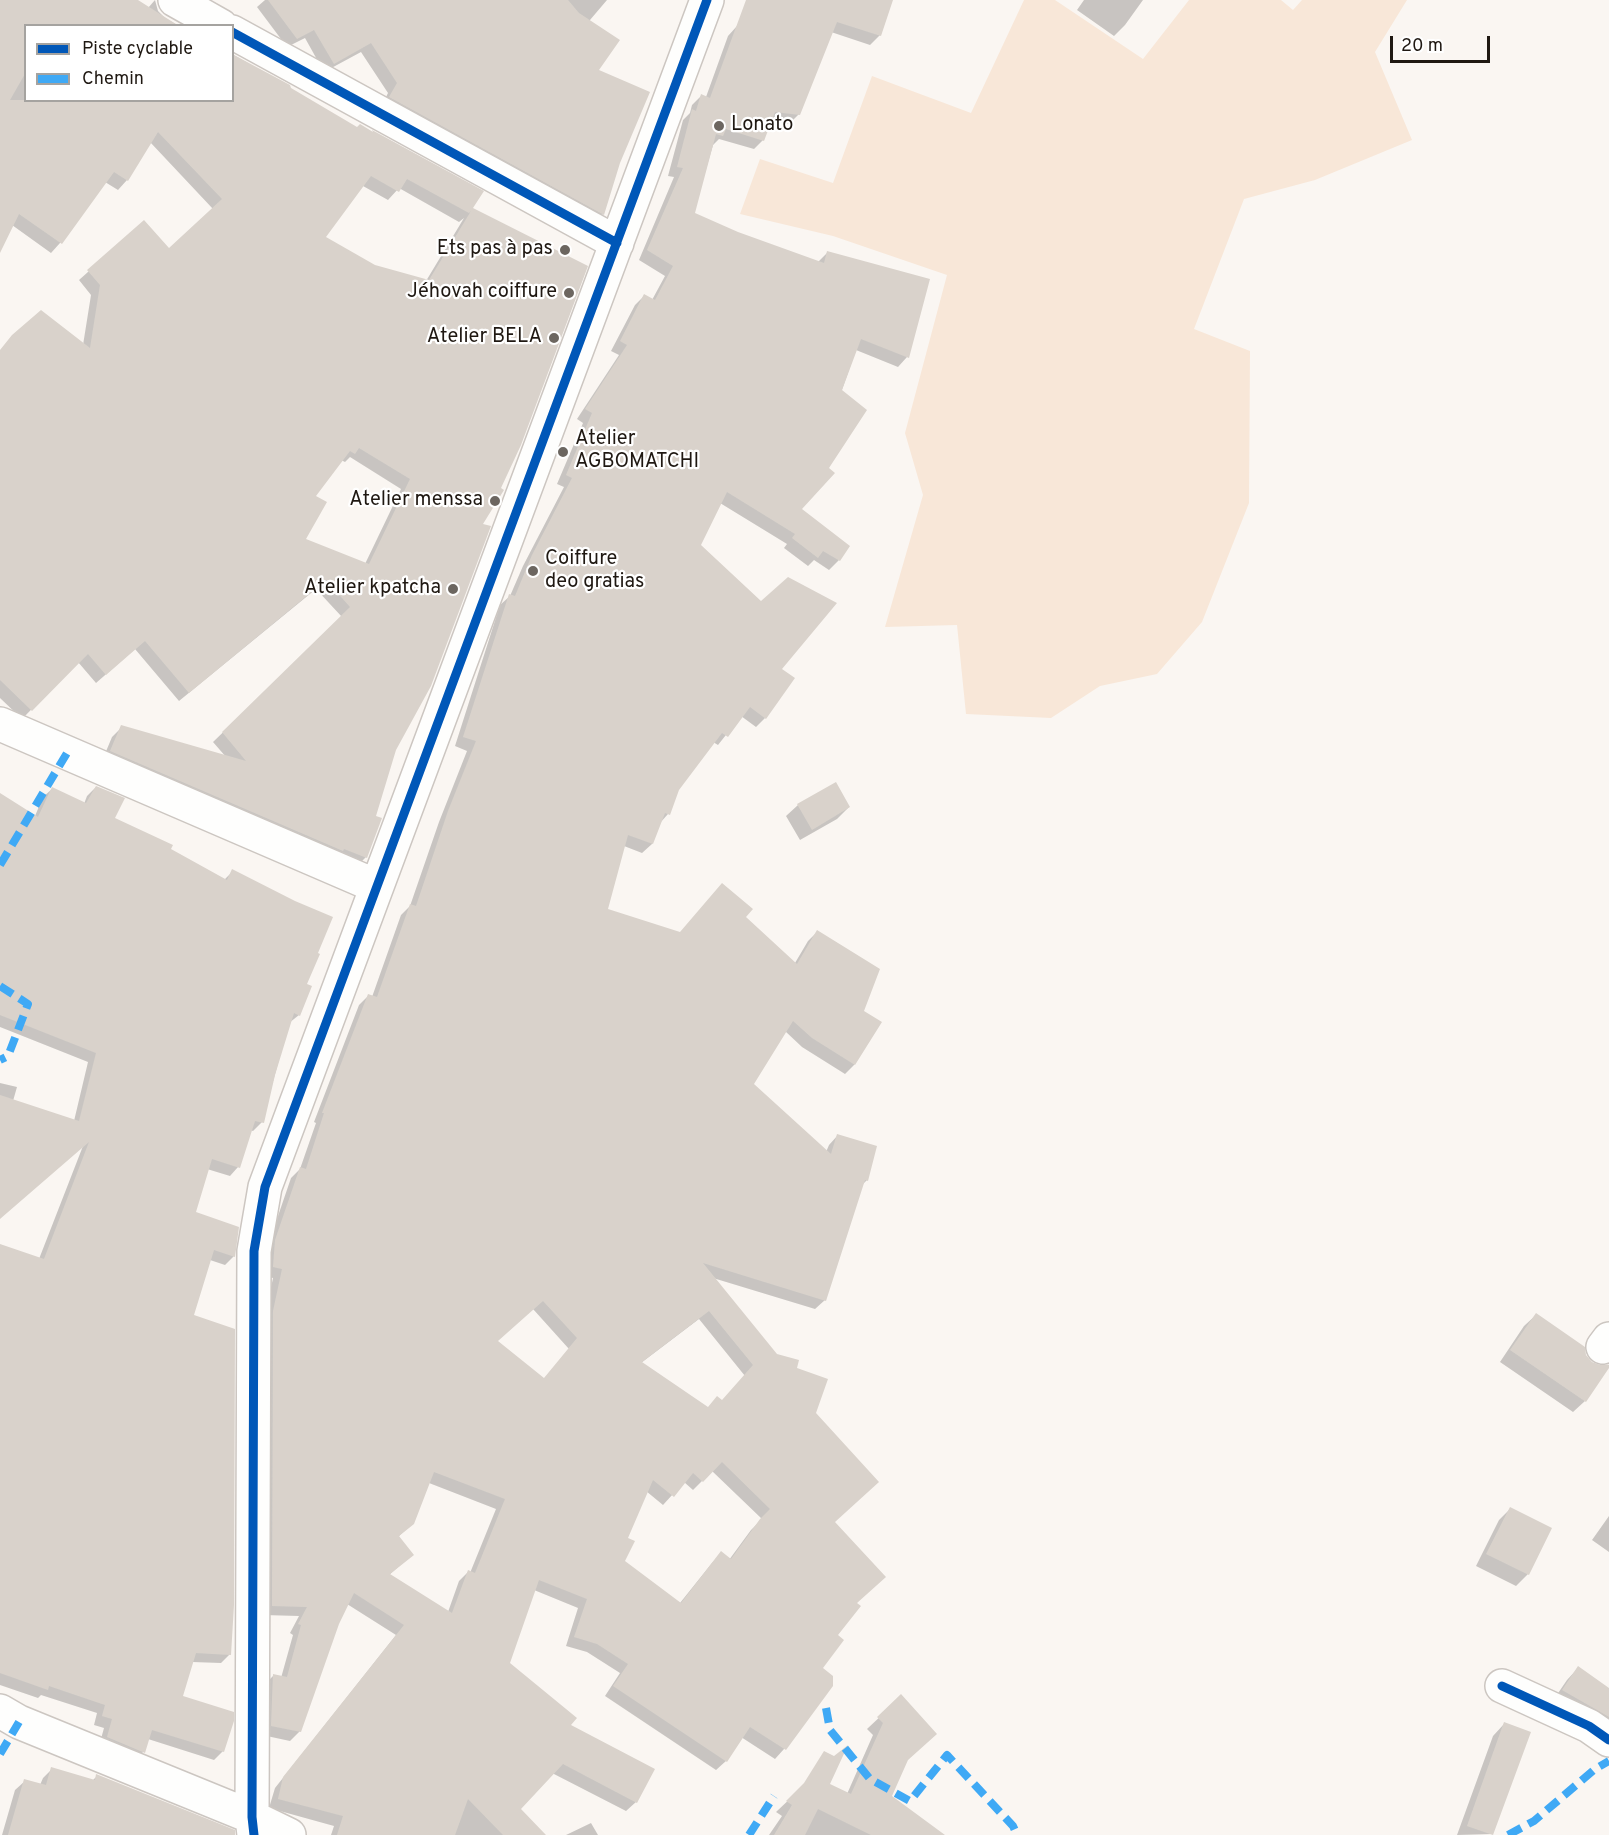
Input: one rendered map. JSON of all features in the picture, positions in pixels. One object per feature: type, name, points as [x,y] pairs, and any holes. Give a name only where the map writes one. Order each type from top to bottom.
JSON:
[{"type":"street","points":[[175,0],[217,24]]},
{"type":"street","points":[[253,1826],[254,1251],[265,1187],[707,0]]},
{"type":"street","points":[[234,33],[617,243]]},
{"type":"street","points":[[0,724],[376,886]]},
{"type":"street","points":[[1502,1686],[1589,1726],[1609,1740]]},
{"type":"street","points":[[0,1711],[19,1722],[253,1826],[289,1835]]},
{"type":"shaded area","points":[[1024,0],[1055,0],[1143,59],[1189,0],[1281,0],[1293,10],[1302,0],[1407,0],[1375,52],[1412,140],[1315,180],[1244,199],[1194,329],[1250,351],[1249,503],[1202,622],[1157,674],[1100,686],[1051,718],[966,714],[957,625],[885,627],[923,495],[905,433],[947,275],[833,236],[740,214],[760,159],[833,183],[872,76],[971,113]]},
{"type":"building","points":[[0,0],[138,0],[176,24],[24,24],[24,76],[10,100],[24,100],[24,102],[234,102],[234,55],[290,85],[291,88],[357,127],[360,124],[373,132],[372,130],[484,191],[473,208],[588,266],[521,445],[501,488],[504,490],[483,524],[491,526],[431,686],[396,750],[376,816],[382,818],[367,858],[344,849],[343,851],[110,751],[121,725],[246,761],[222,732],[350,607],[326,580],[189,693],[145,641],[106,675],[88,654],[32,711],[0,680],[0,350],[12,335],[41,310],[90,348],[100,285],[87,270],[144,220],[169,248],[222,199],[158,132],[128,181],[114,172],[62,244],[19,214],[0,253]],"holes":[[[371,176],[399,192],[407,179],[469,213],[471,211],[429,280],[375,265],[326,237]],[[359,448],[410,479],[369,564],[306,539],[327,502],[316,496],[350,451],[355,454]]]},
{"type":"building","points":[[268,0],[568,0],[579,13],[620,40],[599,70],[650,92],[620,163],[604,215],[389,97],[397,83],[371,43],[334,64],[314,30],[297,39]]},
{"type":"building","points":[[746,0],[893,0],[881,36],[837,22],[800,115],[775,112],[764,141],[726,129],[723,136],[716,134],[695,213],[738,232],[824,263],[827,251],[930,279],[909,358],[861,339],[842,390],[867,410],[829,468],[835,473],[802,509],[850,546],[840,561],[823,551],[818,558],[792,538],[795,534],[727,492],[701,545],[761,601],[788,577],[837,603],[782,669],[795,678],[766,719],[750,707],[728,737],[722,733],[679,790],[670,815],[665,813],[653,844],[628,835],[608,909],[680,932],[722,883],[753,909],[746,917],[797,964],[817,930],[880,969],[864,1011],[882,1022],[855,1065],[812,1038],[793,1021],[754,1084],[831,1154],[837,1134],[877,1146],[868,1181],[865,1180],[826,1301],[703,1263],[777,1354],[799,1360],[797,1368],[828,1379],[816,1413],[879,1482],[835,1522],[886,1577],[857,1603],[861,1606],[838,1635],[844,1640],[823,1668],[833,1676],[833,1686],[786,1750],[750,1727],[727,1762],[613,1686],[628,1664],[597,1644],[574,1637],[587,1599],[539,1580],[510,1663],[577,1718],[571,1725],[655,1769],[637,1803],[563,1764],[521,1809],[546,1835],[503,1835],[468,1799],[455,1835],[337,1835],[343,1816],[278,1799],[283,1777],[404,1625],[354,1593],[339,1624],[301,1732],[271,1726],[273,1674],[287,1677],[301,1625],[298,1624],[307,1607],[272,1606],[273,1311],[282,1269],[273,1267],[275,1240],[300,1167],[306,1169],[324,1113],[322,1113],[368,994],[377,997],[410,904],[416,906],[448,811],[476,741],[463,737],[509,594],[515,596],[532,555],[572,478],[566,475],[592,413],[585,409],[627,345],[620,341],[644,294],[655,300],[673,266],[647,250],[683,168],[677,167],[692,109],[696,111],[701,94],[710,98]],"holes":[[[543,1301],[577,1338],[544,1378],[498,1341]],[[709,1311],[753,1365],[722,1400],[717,1396],[708,1407],[642,1362]],[[722,1462],[770,1509],[731,1559],[721,1551],[681,1603],[625,1561],[635,1541],[628,1538],[653,1480],[674,1497],[693,1473],[703,1482]],[[434,1472],[505,1499],[475,1573],[468,1570],[452,1613],[390,1574],[414,1555],[399,1536],[414,1524]]]},
{"type":"building","points":[[836,782],[850,807],[812,830],[797,804]]},
{"type":"building","points":[[96,786],[125,798],[115,818],[173,845],[171,849],[227,880],[232,869],[295,901],[333,917],[307,984],[312,986],[300,1016],[294,1013],[275,1075],[264,1123],[255,1121],[240,1168],[212,1159],[196,1212],[239,1227],[235,1257],[214,1250],[194,1315],[235,1329],[234,1605],[231,1655],[196,1653],[183,1696],[234,1712],[234,1721],[224,1752],[152,1730],[145,1753],[107,1737],[112,1719],[102,1716],[105,1705],[49,1686],[48,1690],[0,1673],[0,1244],[44,1259],[89,1142],[0,1219],[0,1095],[79,1121],[96,1053],[0,1015],[0,793],[38,817],[52,787],[86,803]]},
{"type":"building","points":[[1536,1313],[1585,1347],[1586,1355],[1592,1362],[1609,1365],[1586,1402],[1510,1350]]},
{"type":"building","points":[[1510,1507],[1552,1528],[1529,1575],[1486,1554]]},
{"type":"building","points":[[1578,1666],[1609,1688],[1609,1717],[1562,1690]]},
{"type":"building","points":[[901,1694],[937,1734],[908,1760],[892,1796],[945,1835],[871,1835],[818,1809],[805,1835],[774,1835],[792,1805],[786,1801],[804,1783],[824,1751],[834,1756],[848,1745],[830,1784],[851,1794],[883,1723],[877,1717]]},
{"type":"building","points":[[1504,1722],[1531,1732],[1493,1835],[1467,1826]]},
{"type":"building","points":[[51,1767],[95,1780],[96,1774],[235,1830],[235,1835],[8,1835],[24,1779],[46,1785]]},
{"type":"marked path","points":[[0,865],[67,753]]},
{"type":"marked path","points":[[0,986],[28,1004],[8,1056],[0,1060]]},
{"type":"marked path","points":[[826,1708],[830,1730],[870,1779],[910,1801],[947,1755],[1013,1826],[1017,1835]]},
{"type":"marked path","points":[[0,1754],[19,1722]]},
{"type":"marked path","points":[[1508,1835],[1534,1821],[1595,1769],[1609,1761]]},
{"type":"marked path","points":[[749,1835],[774,1796]]},
{"type":"cycle path","points":[[254,1835],[252,1817],[254,1251],[265,1187],[707,0]]},
{"type":"cycle path","points":[[234,33],[617,243]]},
{"type":"cycle path","points":[[1502,1686],[1589,1726],[1609,1740]]},
{"type":"place","name":"Lonato","points":[[719,126]]},
{"type":"place","name":"Ets pas à pas","points":[[565,250]]},
{"type":"place","name":"Jéhovah coiffure","points":[[569,293]]},
{"type":"place","name":"Atelier BELA","points":[[554,338]]},
{"type":"place","name":"Atelier AGBOMATCHI","points":[[563,452]]},
{"type":"place","name":"Atelier menssa","points":[[495,501]]},
{"type":"place","name":"Coiffure deo gratias","points":[[533,571]]},
{"type":"place","name":"Atelier kpatcha","points":[[453,589]]}]
